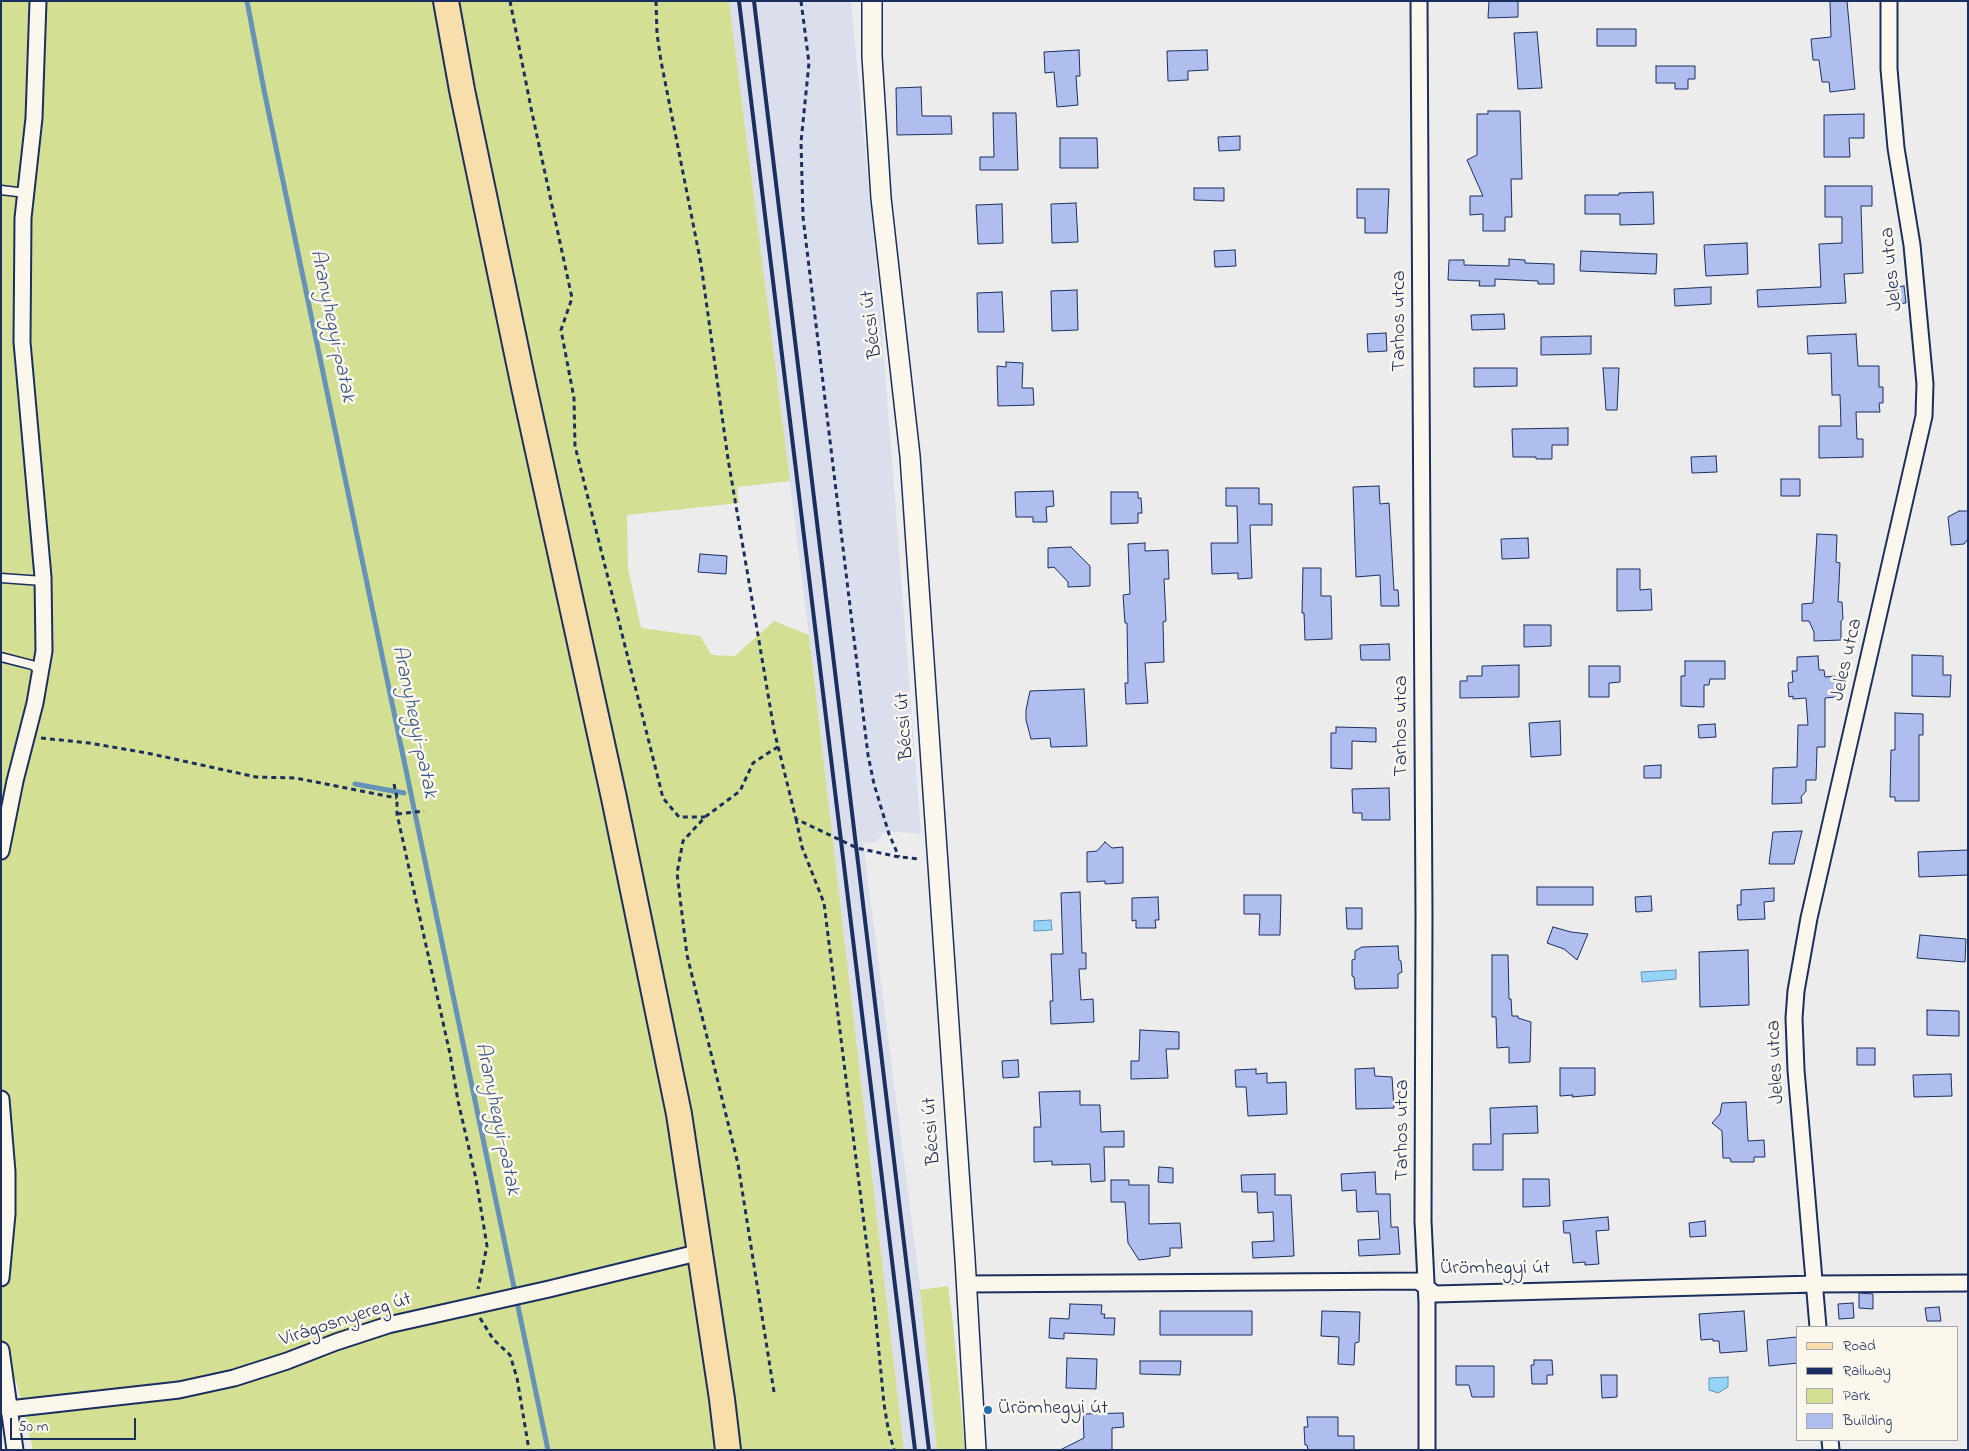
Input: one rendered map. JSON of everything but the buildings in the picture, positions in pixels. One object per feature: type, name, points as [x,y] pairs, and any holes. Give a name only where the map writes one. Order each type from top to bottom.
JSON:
[{"type":"main road","points":[[446,1],[462,90],[524,388],[630,870],[680,1114],[728,1450]]},
{"type":"street","points":[[1,851],[15,781],[35,703],[44,651],[43,581],[22,342],[23,218],[34,118],[38,1]]},
{"type":"street","name":"Bécsi út","points":[[872,1],[872,56],[881,198],[910,456],[976,1450]]},
{"type":"street","name":"Tarhos utca","points":[[1419,1],[1424,915],[1423,1221],[1427,1287],[1427,1450]]},
{"type":"street","name":"Jeles utca","points":[[1818,1326],[1796,1070],[1794,1018],[1796,991],[1811,908],[1924,416],[1924,384],[1912,245],[1896,148],[1888,33],[1888,1]]},
{"type":"street","points":[[1,1099],[4,1143],[4,1214],[1,1278]]},
{"type":"street","name":"Virágosnyereg út","points":[[5,1407],[179,1390],[234,1378],[388,1326],[701,1252]]},
{"type":"street","name":"Ürömhegyi út","points":[[966,1284],[1418,1281],[1434,1294],[1815,1284],[1968,1283]]},
{"type":"street","points":[[1,1350],[5,1407],[15,1450]]},
{"type":"lane","points":[[1,190],[26,193]]},
{"type":"lane","points":[[1,578],[43,581]]},
{"type":"lane","points":[[1,658],[32,665],[40,671]]},
{"type":"path","points":[[510,1],[572,298],[561,330],[574,398],[574,446],[663,798],[679,817],[705,817]]},
{"type":"path","points":[[656,1],[657,34],[661,61],[698,247],[718,377],[728,459],[771,711],[802,847],[824,903],[875,1311],[884,1404],[894,1450]]},
{"type":"path","points":[[801,1],[809,63],[801,142],[803,218],[868,755],[876,792],[889,834],[899,857]]},
{"type":"path","points":[[27,736],[137,751],[256,777],[295,778],[397,797]]},
{"type":"path","points":[[774,1392],[738,1164],[687,955],[677,874],[683,841],[705,817],[740,791],[753,763],[778,746]]},
{"type":"path","points":[[394,784],[397,797],[397,814],[450,1054],[458,1101],[476,1179],[487,1246],[474,1306],[484,1326],[510,1355],[517,1378],[529,1450]]},
{"type":"path","points":[[397,814],[424,810]]},
{"type":"path","points":[[796,819],[857,848],[899,857],[938,860]]},
{"type":"shaded area","points":[[729,1],[851,1],[879,294],[921,834],[883,833],[876,843],[863,842],[925,1325],[937,1450],[904,1450],[809,635]]},
{"type":"green space","points":[[1,1],[729,1],[790,481],[737,487],[739,503],[627,515],[628,568],[641,628],[700,636],[712,655],[735,656],[774,621],[809,635],[904,1450],[33,1450],[16,1380],[1,1382]]},
{"type":"green space","points":[[948,1286],[965,1450],[937,1450],[920,1290]]},
{"type":"water","points":[[1051,920],[1052,930],[1034,931],[1034,921]]},
{"type":"water","points":[[1676,970],[1676,979],[1642,982],[1641,972]]},
{"type":"water","points":[[1728,1377],[1728,1387],[1718,1393],[1709,1390],[1709,1378]]},
{"type":"waterway","name":"Aranyhegyi-patak","points":[[247,1],[548,1450]]},
{"type":"waterway","points":[[355,784],[404,793]]},
{"type":"railway","points":[[739,1],[915,1450]]},
{"type":"railway","points":[[754,1],[929,1450]]},
{"type":"place","name":"Ürömhegyi út","points":[[988,1410]]}]
